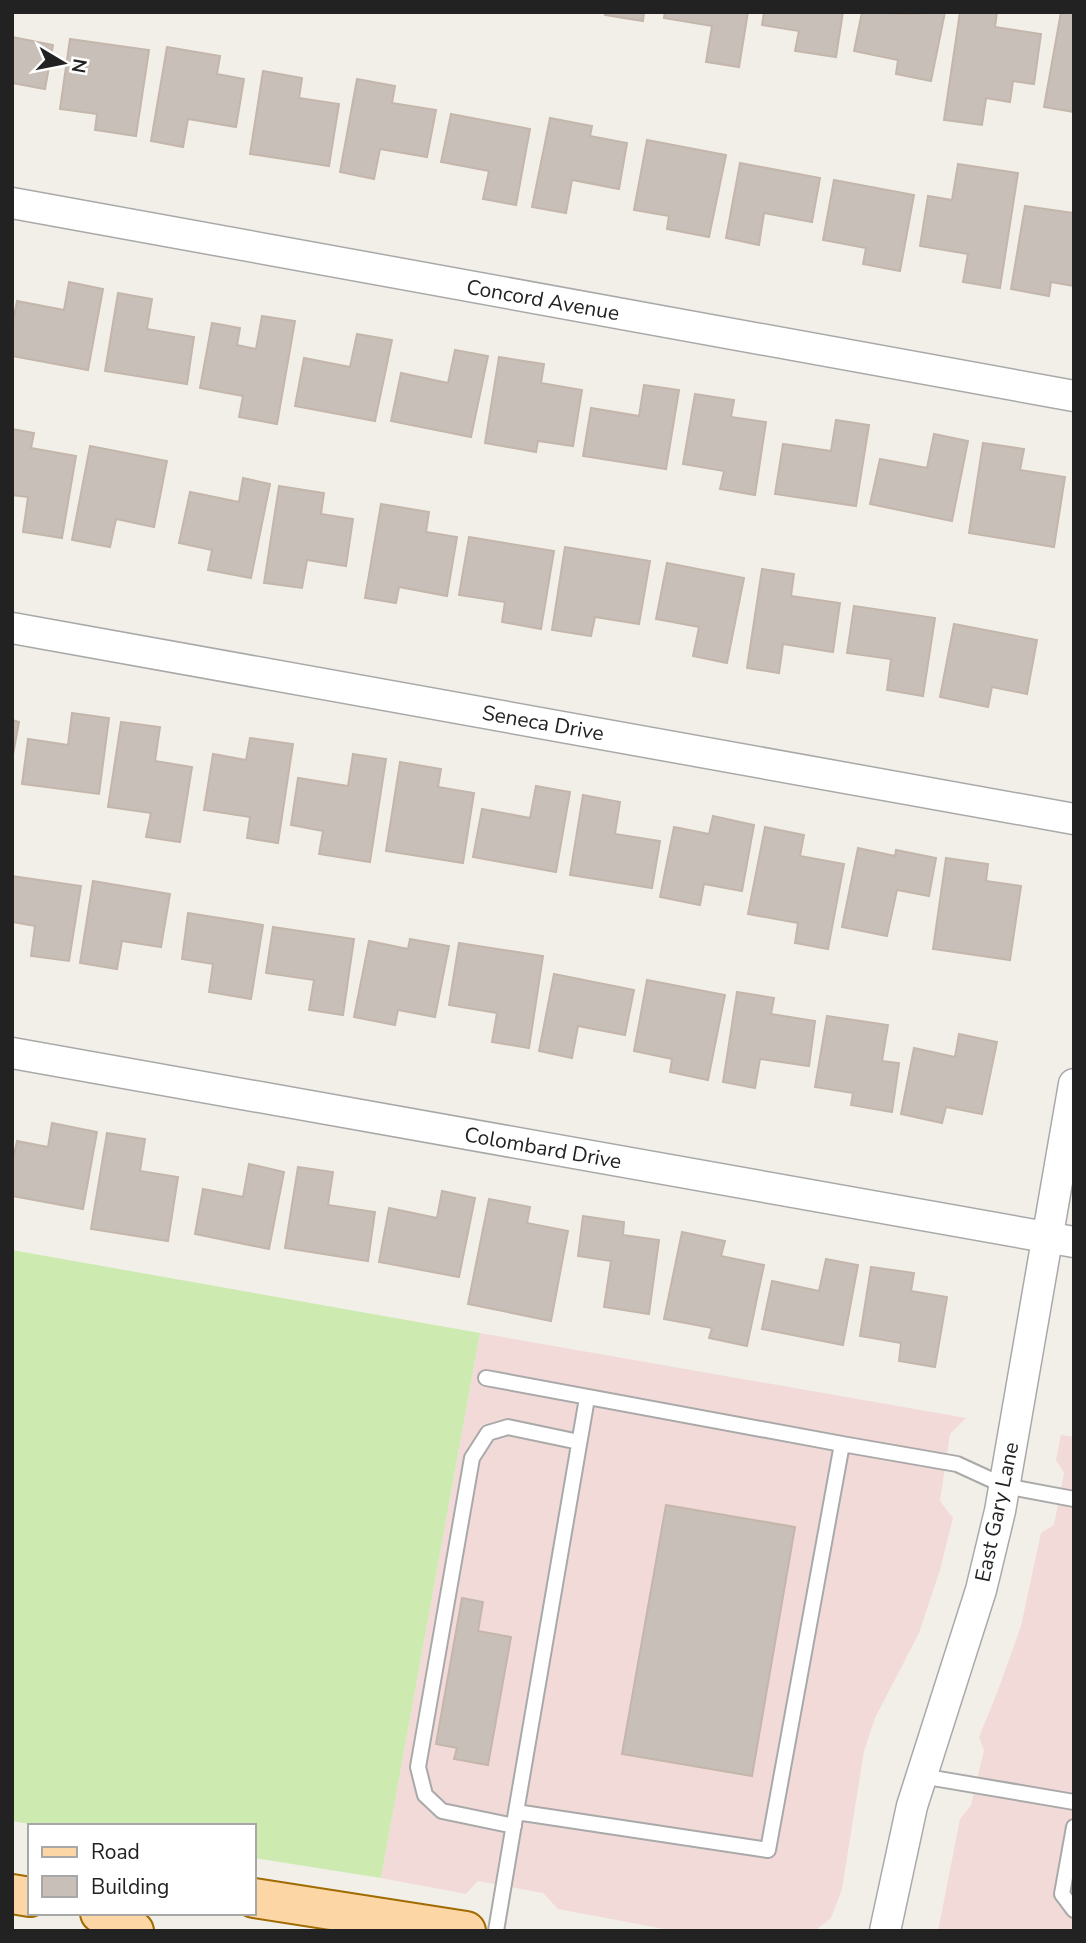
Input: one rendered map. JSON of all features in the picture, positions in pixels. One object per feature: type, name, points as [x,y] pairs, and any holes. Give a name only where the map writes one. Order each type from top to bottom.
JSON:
[{"type":"main road","points":[[256,1898],[466,1931]]},
{"type":"main road","points":[[104,1915],[134,1931]]},
{"type":"street","name":"Concord Avenue","points":[[12,204],[1074,396]]},
{"type":"street","name":"Seneca Drive","points":[[12,628],[1074,819]]},
{"type":"street","name":"Colombard Drive","points":[[12,1053],[1060,1240]]},
{"type":"street","name":"East Gary Lane","points":[[885,1931],[912,1806],[981,1590],[1060,1240],[1074,1084]]},
{"type":"lane","points":[[486,1378],[957,1464],[1005,1486],[1074,1499]]},
{"type":"lane","points":[[496,1931],[587,1398]]},
{"type":"lane","points":[[579,1442],[508,1427],[488,1433],[472,1458],[418,1767],[425,1795],[442,1811],[768,1850],[842,1444]]},
{"type":"lane","points":[[921,1776],[1074,1802]]},
{"type":"lane","points":[[1074,1827],[1062,1894],[1074,1910]]},
{"type":"shaded area","points":[[480,1333],[966,1418],[950,1434],[940,1501],[953,1518],[940,1570],[919,1633],[875,1718],[864,1751],[842,1889],[831,1918],[815,1931],[675,1931],[558,1909],[543,1893],[478,1881],[466,1894],[381,1878]]},
{"type":"shaded area","points":[[1061,1435],[1074,1437],[1074,1931],[938,1931],[960,1819],[971,1805],[984,1750],[979,1737],[1021,1626],[1041,1533],[1054,1525],[1064,1473],[1056,1460]]},
{"type":"green space","points":[[12,1250],[480,1333],[381,1878],[256,1858],[256,1824],[30,1824],[12,1821]]},
{"type":"building","points":[[606,12],[644,12],[643,21],[605,15]]},
{"type":"building","points":[[665,12],[748,12],[739,67],[706,62],[712,26],[664,18]]},
{"type":"building","points":[[764,12],[843,12],[836,57],[795,51],[799,31],[762,25]]},
{"type":"building","points":[[862,12],[945,12],[931,81],[896,74],[898,60],[854,51]]},
{"type":"building","points":[[960,12],[997,12],[995,27],[1041,34],[1034,84],[1013,81],[1010,102],[986,98],[982,125],[944,120]]},
{"type":"building","points":[[1061,12],[1074,12],[1074,112],[1044,107]]},
{"type":"building","points":[[12,37],[53,45],[45,89],[12,83]]},
{"type":"building","points":[[70,39],[149,50],[136,136],[95,130],[97,114],[60,109]]},
{"type":"building","points":[[167,47],[220,56],[217,74],[244,79],[236,127],[188,119],[183,147],[151,141]]},
{"type":"building","points":[[263,71],[302,78],[299,98],[339,104],[329,166],[250,154]]},
{"type":"building","points":[[357,79],[395,86],[392,103],[436,110],[427,157],[380,149],[374,179],[340,172]]},
{"type":"building","points":[[451,114],[530,129],[516,205],[483,199],[489,171],[441,162]]},
{"type":"building","points":[[550,118],[592,126],[590,136],[627,143],[619,189],[572,180],[566,213],[532,207]]},
{"type":"building","points":[[647,140],[726,155],[709,237],[667,229],[669,216],[634,210]]},
{"type":"building","points":[[740,163],[820,178],[812,222],[764,213],[759,245],[726,238]]},
{"type":"building","points":[[958,164],[1018,173],[1000,288],[963,282],[968,254],[920,246],[928,196],[952,200]]},
{"type":"building","points":[[834,180],[914,195],[900,271],[863,264],[866,248],[823,240]]},
{"type":"building","points":[[1025,206],[1074,213],[1074,286],[1051,282],[1049,296],[1011,289]]},
{"type":"building","points":[[69,282],[103,289],[88,370],[12,356],[12,327],[17,301],[64,310]]},
{"type":"building","points":[[118,293],[152,299],[147,329],[194,337],[187,384],[105,371]]},
{"type":"building","points":[[262,316],[295,321],[277,424],[239,417],[243,396],[200,388],[212,323],[240,328],[237,345],[256,349]]},
{"type":"building","points":[[357,334],[392,340],[375,421],[295,406],[304,358],[350,367]]},
{"type":"building","points":[[455,350],[488,356],[471,437],[391,421],[401,373],[448,383]]},
{"type":"building","points":[[499,357],[544,364],[541,383],[582,390],[573,446],[538,441],[536,452],[485,443]]},
{"type":"building","points":[[644,385],[679,390],[666,469],[583,456],[591,408],[639,416]]},
{"type":"building","points":[[695,394],[734,400],[731,417],[766,422],[755,495],[720,489],[724,471],[683,464]]},
{"type":"building","points":[[836,420],[869,425],[856,506],[775,494],[783,444],[831,451]]},
{"type":"building","points":[[12,429],[34,433],[31,448],[76,456],[62,538],[23,532],[28,497],[12,495]]},
{"type":"building","points":[[934,434],[968,441],[952,521],[870,504],[880,459],[927,468]]},
{"type":"building","points":[[983,443],[1024,449],[1020,470],[1065,477],[1054,547],[969,533]]},
{"type":"building","points":[[90,446],[167,461],[154,527],[116,519],[110,547],[72,540]]},
{"type":"building","points":[[243,478],[270,484],[251,578],[208,570],[212,550],[179,543],[190,492],[239,502]]},
{"type":"building","points":[[279,486],[324,493],[321,514],[353,519],[346,566],[307,560],[302,588],[264,583]]},
{"type":"building","points":[[381,504],[429,512],[426,532],[457,537],[447,596],[399,587],[396,603],[365,598]]},
{"type":"building","points":[[469,537],[554,551],[541,629],[502,622],[505,602],[459,595]]},
{"type":"building","points":[[565,547],[650,561],[639,624],[595,617],[591,636],[552,630]]},
{"type":"building","points":[[667,563],[744,578],[727,663],[693,656],[699,627],[656,619]]},
{"type":"building","points":[[762,569],[794,574],[791,596],[840,603],[833,652],[783,644],[779,673],[747,668]]},
{"type":"building","points":[[854,606],[935,618],[923,696],[887,690],[891,659],[847,653]]},
{"type":"building","points":[[954,624],[1037,640],[1027,694],[992,687],[988,707],[940,697]]},
{"type":"building","points":[[72,713],[109,718],[99,794],[22,784],[28,739],[68,745]]},
{"type":"building","points":[[12,720],[19,722],[12,760]]},
{"type":"building","points":[[121,722],[160,727],[155,761],[192,767],[180,842],[146,837],[151,813],[108,807]]},
{"type":"building","points":[[250,738],[293,744],[278,843],[247,838],[250,817],[204,810],[213,754],[246,760]]},
{"type":"building","points":[[353,754],[386,759],[370,862],[319,854],[323,831],[291,825],[298,778],[348,786]]},
{"type":"building","points":[[400,762],[441,769],[438,787],[474,793],[463,863],[386,851]]},
{"type":"building","points":[[536,786],[570,792],[556,872],[473,857],[482,809],[530,818]]},
{"type":"building","points":[[583,795],[620,802],[615,834],[660,841],[652,888],[570,875]]},
{"type":"building","points":[[713,816],[754,825],[742,891],[704,884],[700,905],[660,897],[674,827],[709,834]]},
{"type":"building","points":[[765,827],[804,835],[800,856],[844,864],[828,949],[795,943],[798,923],[748,914]]},
{"type":"building","points":[[858,848],[895,856],[896,850],[936,858],[929,896],[897,890],[887,936],[842,927]]},
{"type":"building","points":[[946,858],[988,864],[986,881],[1021,886],[1010,960],[933,949]]},
{"type":"building","points":[[12,876],[81,886],[69,961],[31,956],[35,926],[12,922]]},
{"type":"building","points":[[93,881],[170,894],[161,947],[122,941],[117,969],[80,963]]},
{"type":"building","points":[[188,913],[263,925],[251,999],[209,992],[213,964],[182,959]]},
{"type":"building","points":[[273,927],[354,939],[343,1015],[309,1010],[314,980],[266,973]]},
{"type":"building","points":[[410,939],[449,946],[435,1017],[398,1010],[395,1025],[354,1017],[369,941],[408,949]]},
{"type":"building","points":[[459,943],[543,956],[529,1048],[492,1042],[497,1013],[449,1005]]},
{"type":"building","points":[[554,974],[634,990],[625,1035],[578,1026],[572,1058],[539,1051]]},
{"type":"building","points":[[647,980],[725,995],[708,1080],[670,1072],[672,1059],[634,1051]]},
{"type":"building","points":[[737,992],[774,998],[771,1014],[815,1021],[809,1066],[760,1059],[755,1088],[723,1082]]},
{"type":"building","points":[[827,1016],[888,1025],[882,1061],[899,1063],[892,1112],[851,1105],[853,1093],[815,1087]]},
{"type":"building","points":[[959,1034],[997,1042],[982,1114],[946,1107],[942,1123],[901,1114],[914,1048],[955,1057]]},
{"type":"building","points":[[52,1123],[97,1132],[83,1209],[12,1196],[12,1165],[17,1141],[48,1147]]},
{"type":"building","points":[[107,1133],[145,1139],[140,1171],[178,1177],[168,1241],[91,1229]]},
{"type":"building","points":[[249,1164],[284,1172],[269,1249],[195,1234],[203,1189],[243,1197]]},
{"type":"building","points":[[298,1167],[333,1172],[328,1205],[375,1212],[368,1261],[285,1248]]},
{"type":"building","points":[[442,1191],[475,1198],[459,1277],[379,1262],[389,1208],[437,1218]]},
{"type":"building","points":[[489,1199],[530,1207],[527,1223],[568,1231],[551,1321],[468,1304]]},
{"type":"building","points":[[583,1216],[624,1222],[623,1235],[659,1240],[649,1314],[604,1307],[611,1261],[578,1256]]},
{"type":"building","points":[[682,1232],[725,1241],[721,1256],[764,1265],[747,1346],[709,1338],[712,1328],[664,1319]]},
{"type":"building","points":[[826,1259],[858,1265],[843,1345],[762,1329],[772,1281],[819,1291]]},
{"type":"building","points":[[871,1267],[914,1273],[911,1291],[947,1297],[935,1367],[899,1361],[901,1343],[860,1336]]},
{"type":"building","points":[[666,1505],[795,1527],[752,1776],[622,1754]]},
{"type":"building","points":[[462,1598],[483,1602],[478,1631],[511,1637],[488,1765],[454,1759],[457,1748],[436,1744]]}]
